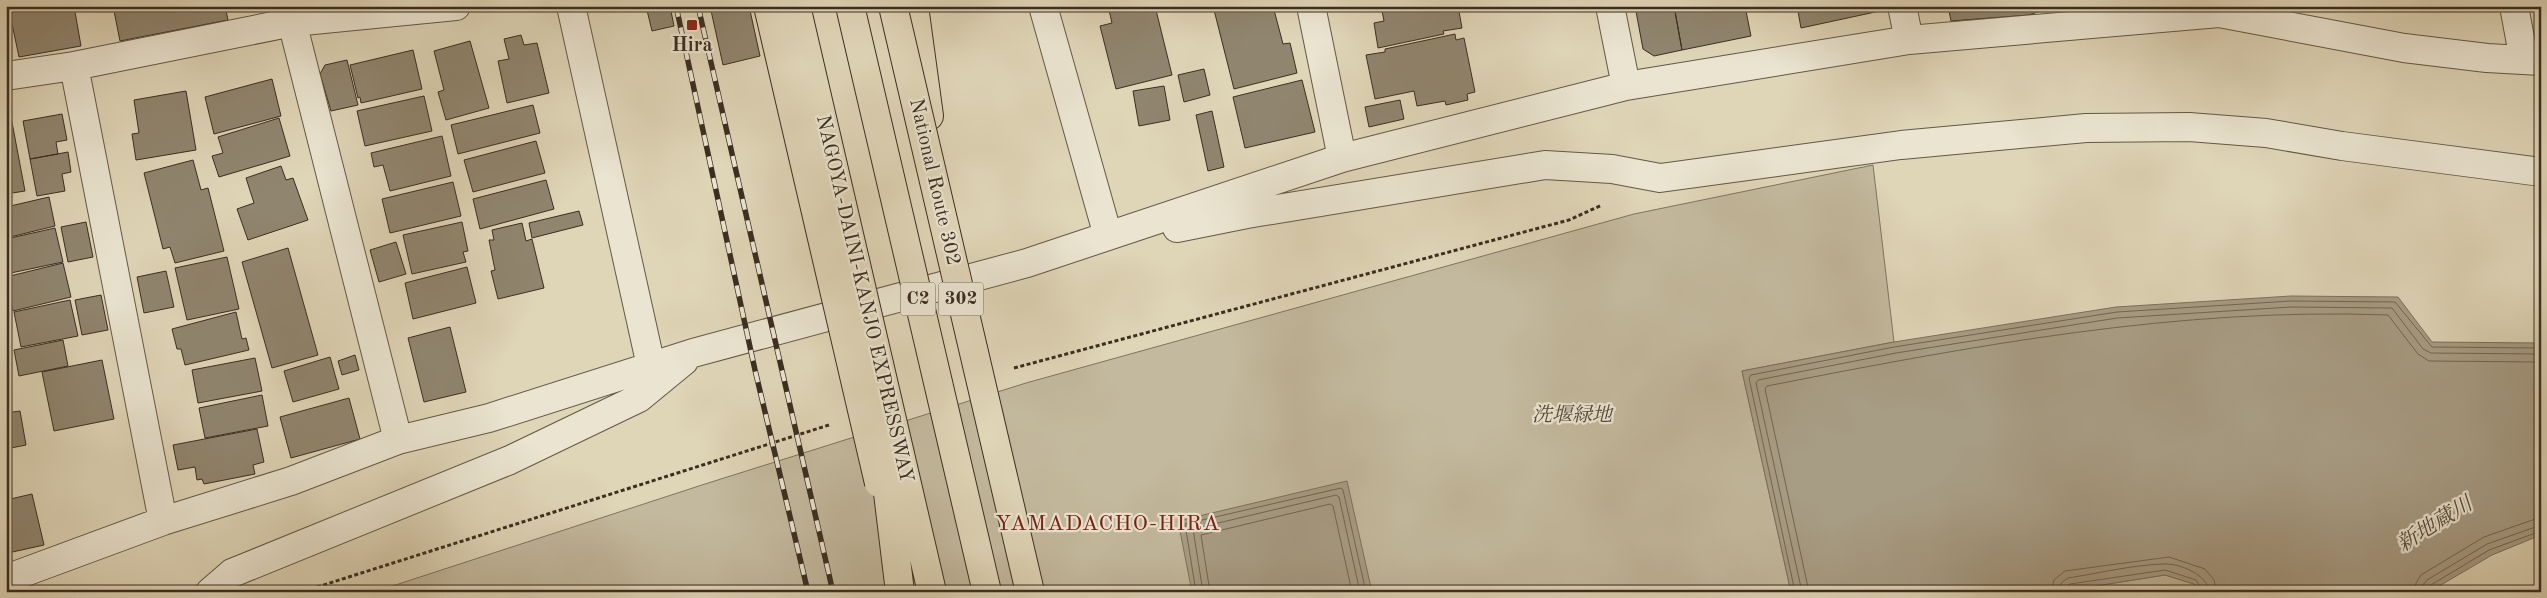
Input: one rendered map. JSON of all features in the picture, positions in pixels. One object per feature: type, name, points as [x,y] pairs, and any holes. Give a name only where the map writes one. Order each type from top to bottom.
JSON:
[{"type":"highway","points":[[768,6],[902,592]]},
{"type":"highway","name":"NAGOYA-DAINI-KANJO EXPRESSWAY","points":[[796,6],[932,592]]},
{"type":"highway","name":"C2","points":[[850,6],[987,592]]},
{"type":"highway","name":"National Route 302","points":[[893,6],[1030,592]]},
{"type":"highway","points":[[914,6],[946,237]]},
{"type":"highway","points":[[867,316],[902,592]]},
{"type":"street","points":[[6,76],[74,66],[291,14],[456,6]]},
{"type":"street","points":[[571,6],[652,366]]},
{"type":"street","points":[[1043,6],[1108,236]]},
{"type":"street","points":[[1311,6],[1342,158]]},
{"type":"street","points":[[1610,6],[1626,86]]},
{"type":"street","points":[[1902,6],[1909,40]]},
{"type":"street","points":[[6,579],[163,521],[291,481],[398,440],[489,418],[552,400],[693,354],[1027,263],[1342,158],[1626,86],[1909,40],[2218,10],[2404,48],[2487,58],[2532,61],[2514,6]]},
{"type":"street","points":[[291,14],[398,440]]},
{"type":"street","points":[[74,66],[163,521]]},
{"type":"street","points":[[1066,250],[1248,214],[1545,165],[1612,169],[1660,178],[1901,145],[2086,128],[2189,127],[2266,133],[2342,146],[2541,172]]},
{"type":"street","points":[[210,592],[232,573],[510,460],[639,398],[693,354]]},
{"type":"green space","name":"洗堰緑地","points":[[1873,165],[1894,342],[1742,371],[1791,592],[374,592],[705,484],[1026,383],[1634,214]]},
{"type":"green space","points":[[2165,575],[2194,584],[2200,592],[2059,592]]},
{"type":"water","name":"新地蔵川","points":[[2291,296],[2398,297],[2432,342],[2541,343],[2541,535],[2492,555],[2429,592],[2200,592],[2194,584],[2165,575],[2056,592],[1791,592],[1742,371],[1894,342],[2116,307]]},
{"type":"water","points":[[1347,481],[1372,592],[1192,592],[1178,521]]},
{"type":"building","points":[[6,6],[74,6],[81,46],[19,57],[11,19],[6,20]]},
{"type":"building","points":[[113,6],[225,6],[228,20],[120,41]]},
{"type":"building","points":[[646,6],[670,6],[674,26],[652,31]]},
{"type":"building","points":[[710,6],[749,6],[760,56],[723,65]]},
{"type":"building","points":[[1108,6],[1155,6],[1172,75],[1116,89],[1100,26],[1112,23]]},
{"type":"building","points":[[1213,6],[1273,6],[1283,44],[1290,43],[1297,73],[1234,89]]},
{"type":"building","points":[[1381,6],[1458,6],[1462,28],[1443,31],[1444,34],[1378,48],[1374,23],[1384,21]]},
{"type":"building","points":[[1635,6],[1674,6],[1682,50],[1654,56],[1643,49]]},
{"type":"building","points":[[1674,6],[1745,6],[1751,36],[1682,50]]},
{"type":"building","points":[[1797,6],[1878,6],[1880,11],[1801,28]]},
{"type":"building","points":[[1948,6],[2046,6],[2046,9],[2029,15],[1951,21]]},
{"type":"building","points":[[1455,34],[1456,40],[1464,38],[1475,92],[1467,94],[1468,100],[1446,105],[1445,101],[1417,106],[1414,91],[1375,99],[1366,55]]},
{"type":"building","points":[[521,35],[524,45],[537,43],[549,93],[507,103],[498,61],[509,59],[504,39]]},
{"type":"building","points":[[470,41],[489,108],[446,120],[438,92],[444,90],[434,51]]},
{"type":"building","points":[[413,50],[422,89],[361,103],[350,65]]},
{"type":"building","points":[[347,60],[358,105],[331,111],[320,74],[325,65]]},
{"type":"building","points":[[1204,69],[1210,95],[1184,102],[1178,75]]},
{"type":"building","points":[[272,79],[281,116],[214,134],[205,97]]},
{"type":"building","points":[[1302,80],[1315,132],[1245,148],[1233,97]]},
{"type":"building","points":[[1164,86],[1170,120],[1139,126],[1133,91]]},
{"type":"building","points":[[186,91],[196,150],[136,160],[132,134],[139,133],[134,100]]},
{"type":"building","points":[[424,96],[432,131],[365,146],[357,111]]},
{"type":"building","points":[[1400,100],[1404,119],[1369,127],[1365,107]]},
{"type":"building","points":[[533,105],[540,133],[458,154],[451,125]]},
{"type":"building","points":[[1212,111],[1224,167],[1208,171],[1196,115]]},
{"type":"building","points":[[62,114],[67,140],[56,142],[58,154],[30,159],[23,121]]},
{"type":"building","points":[[11,117],[25,191],[6,194],[6,118]]},
{"type":"building","points":[[279,118],[290,156],[219,177],[212,156],[223,153],[218,137]]},
{"type":"building","points":[[442,136],[451,176],[390,191],[383,165],[374,167],[371,153]]},
{"type":"building","points":[[536,141],[545,173],[473,192],[464,160]]},
{"type":"building","points":[[68,152],[71,172],[62,174],[65,191],[37,196],[30,159]]},
{"type":"building","points":[[193,160],[201,190],[208,188],[224,251],[175,263],[170,247],[163,249],[144,173]]},
{"type":"building","points":[[281,166],[286,180],[293,178],[308,220],[248,240],[237,209],[254,203],[246,178]]},
{"type":"building","points":[[546,180],[554,209],[480,229],[473,199]]},
{"type":"building","points":[[453,182],[461,216],[390,233],[382,199]]},
{"type":"building","points":[[49,197],[55,226],[6,238],[6,207]]},
{"type":"building","points":[[579,211],[583,225],[532,238],[529,223]]},
{"type":"building","points":[[86,222],[93,257],[68,262],[61,227]]},
{"type":"building","points":[[462,222],[468,251],[463,252],[466,262],[412,274],[403,235]]},
{"type":"building","points":[[522,223],[526,241],[532,239],[544,288],[498,299],[491,271],[495,270],[489,240],[494,240],[492,230]]},
{"type":"building","points":[[55,228],[63,262],[6,274],[6,239]]},
{"type":"building","points":[[396,242],[406,274],[379,282],[370,250]]},
{"type":"building","points":[[288,248],[318,355],[272,368],[242,262]]},
{"type":"building","points":[[227,257],[239,309],[187,320],[175,268]]},
{"type":"building","points":[[63,263],[71,297],[13,311],[6,277]]},
{"type":"building","points":[[467,267],[476,303],[413,319],[405,283]]},
{"type":"building","points":[[166,271],[174,307],[144,313],[137,277]]},
{"type":"building","points":[[101,295],[108,330],[82,335],[75,300]]},
{"type":"building","points":[[70,300],[78,336],[21,347],[14,312]]},
{"type":"building","points":[[236,312],[242,339],[246,338],[249,350],[185,365],[181,349],[177,349],[172,329]]},
{"type":"building","points":[[450,327],[466,392],[424,402],[408,338]]},
{"type":"building","points":[[63,340],[68,366],[19,376],[14,350]]},
{"type":"building","points":[[355,355],[359,370],[342,375],[338,361]]},
{"type":"building","points":[[330,357],[339,389],[293,402],[284,371]]},
{"type":"building","points":[[255,358],[262,391],[198,403],[192,370]]},
{"type":"building","points":[[102,360],[114,419],[54,431],[42,372]]},
{"type":"building","points":[[6,385],[11,410],[6,411]]},
{"type":"building","points":[[262,395],[268,426],[205,438],[199,408]]},
{"type":"building","points":[[349,398],[360,439],[291,458],[280,417]]},
{"type":"building","points":[[20,411],[26,445],[6,449],[6,413]]},
{"type":"building","points":[[257,429],[264,462],[253,465],[255,474],[204,484],[202,479],[197,480],[195,467],[178,470],[173,445]]},
{"type":"building","points":[[32,494],[44,545],[8,553],[6,500]]},
{"type":"railway","points":[[676,6],[755,370],[808,592]]},
{"type":"railway","points":[[698,6],[833,592]]},
{"type":"place","name":"Hira","points":[[692,25]]},
{"type":"district","name":"YAMADACHO-HIRA","points":[[1108,524]]}]
